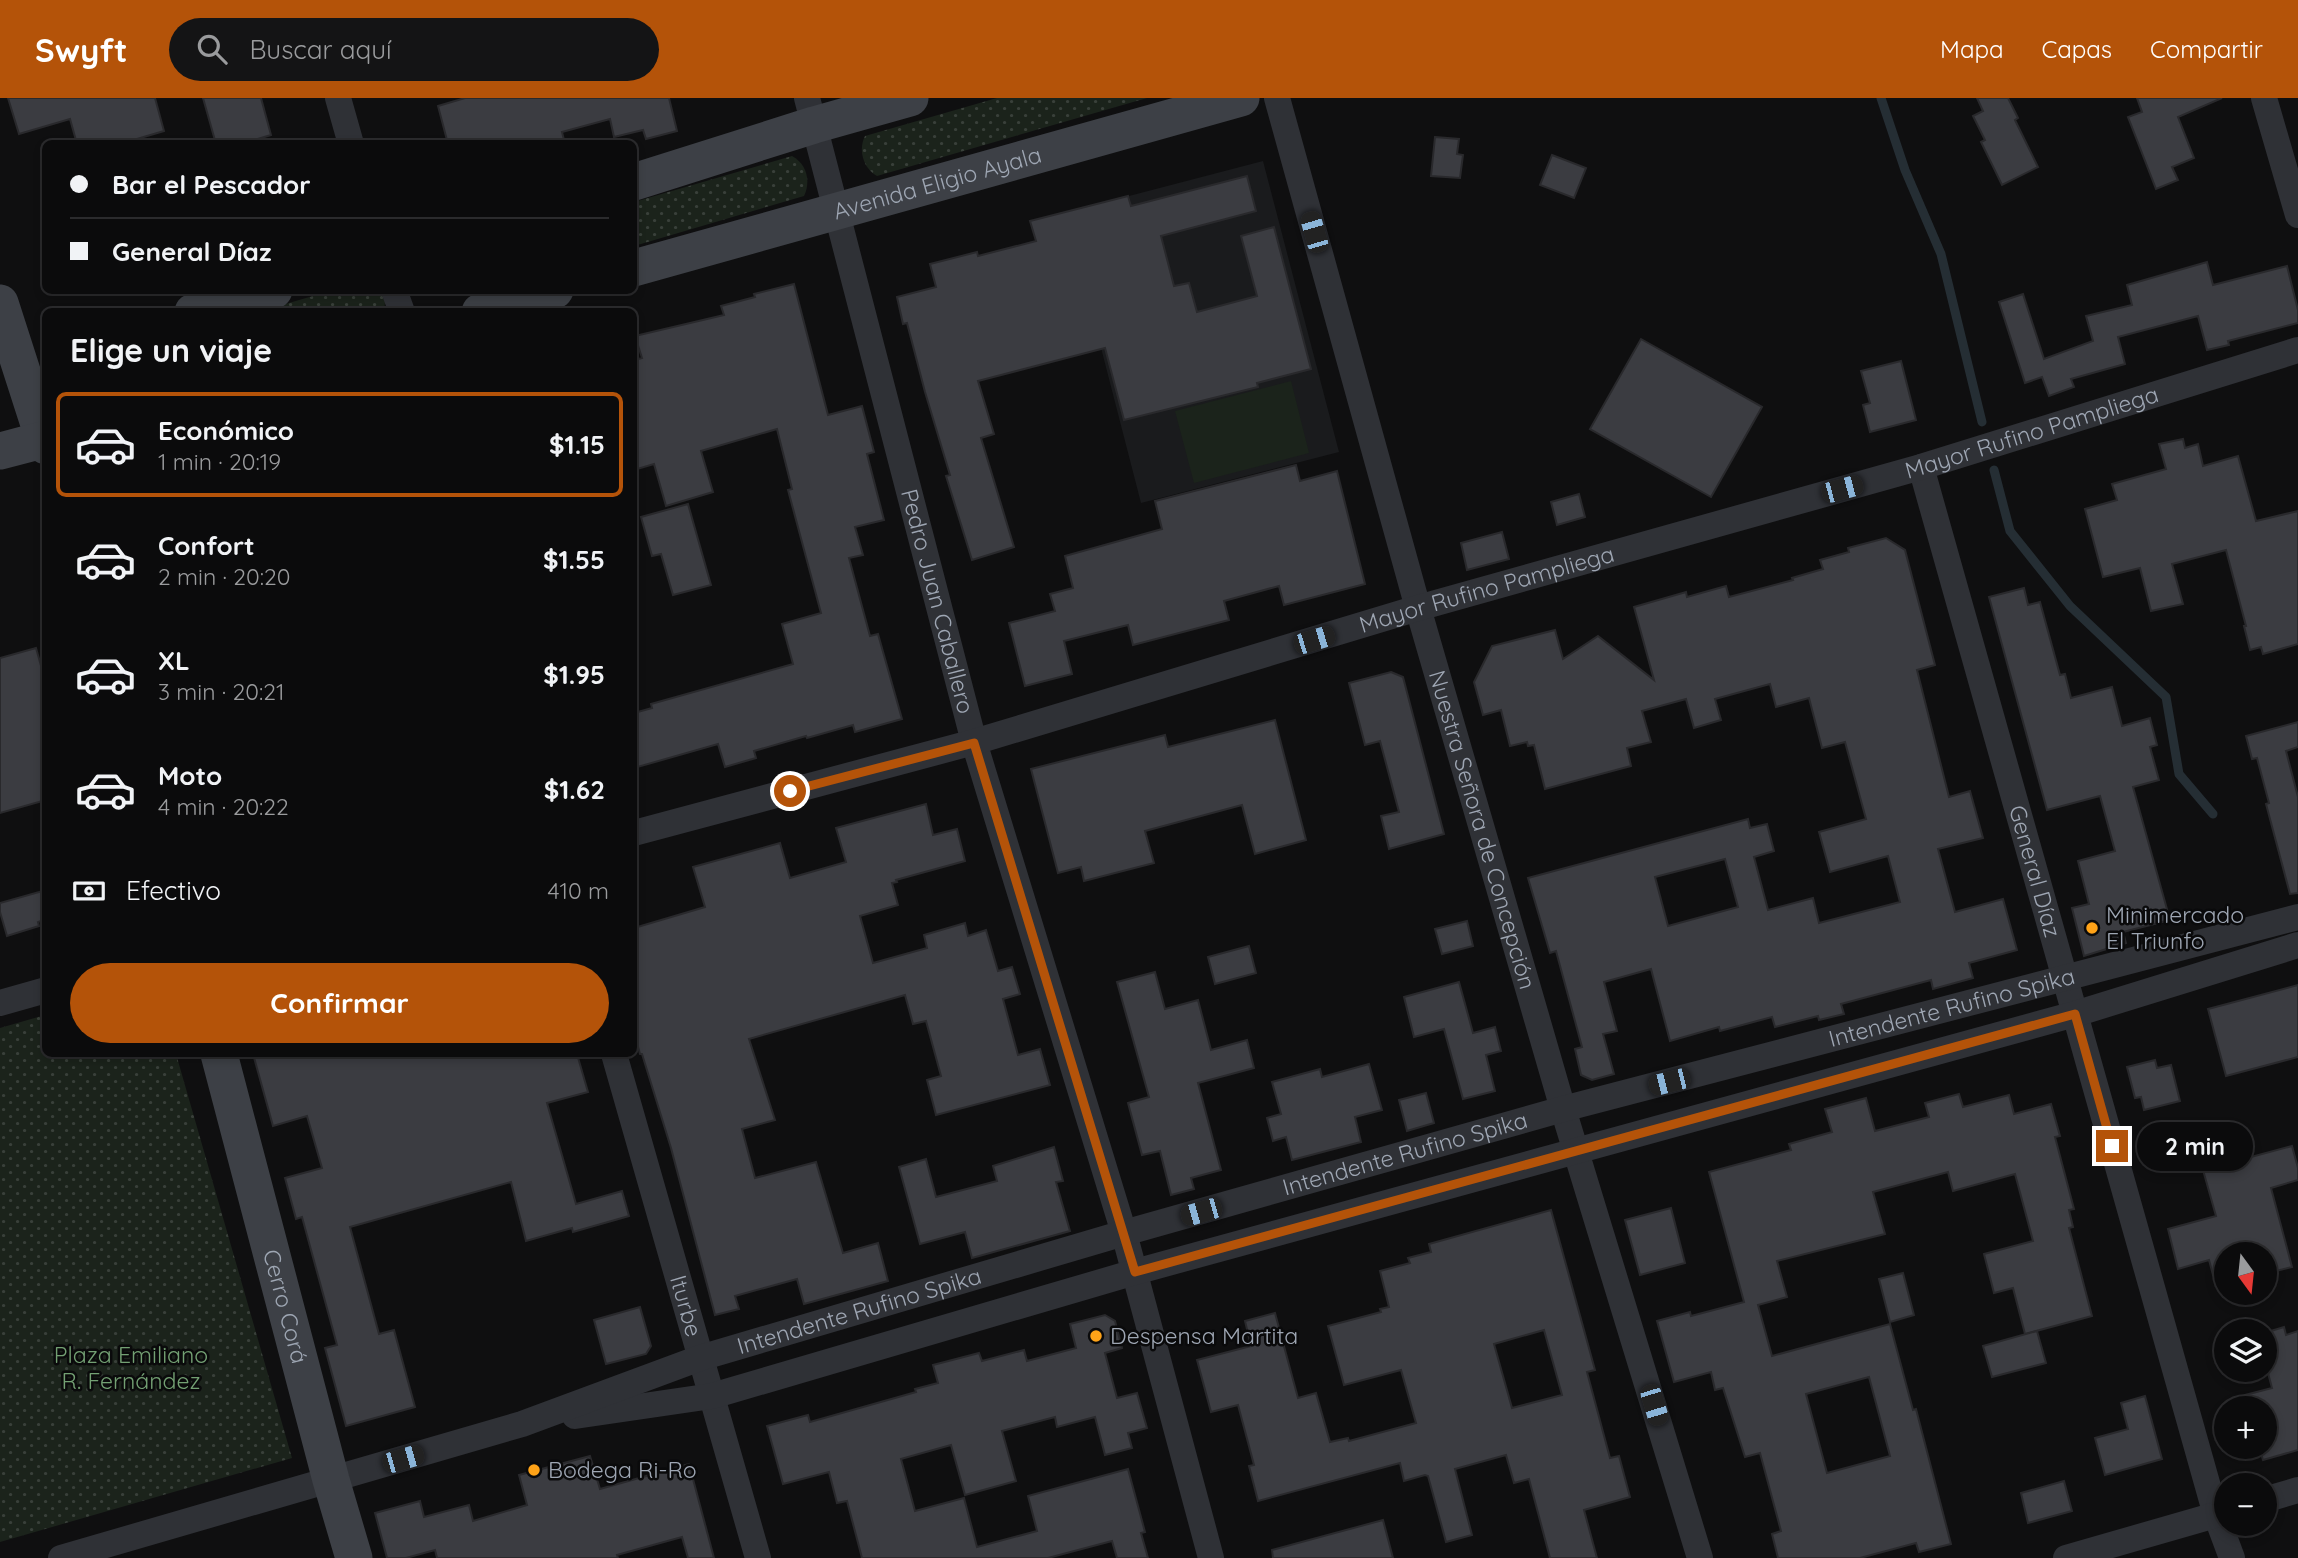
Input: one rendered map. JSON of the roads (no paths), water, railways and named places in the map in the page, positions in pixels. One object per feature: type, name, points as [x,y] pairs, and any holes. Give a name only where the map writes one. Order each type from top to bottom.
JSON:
[{"type":"street","points":[[338,98],[350,140]]},
{"type":"street","points":[[637,181],[811,111],[910,98]]},
{"type":"street","name":"Avenida Eligio Ayala","points":[[637,267],[1241,98]]},
{"type":"street","name":"Nuestra Señora de Concepción","points":[[1277,98],[1418,608],[1563,1110],[1700,1558]]},
{"type":"street","points":[[2264,98],[2298,215]]},
{"type":"street","name":"Pedro Juan Caballero","points":[[811,111],[974,743],[1124,1233],[1211,1558]]},
{"type":"street","points":[[208,308],[259,294]]},
{"type":"street","points":[[494,308],[541,294]]},
{"type":"street","points":[[0,303],[21,357],[42,431]]},
{"type":"street","name":"Mayor Rufino Pampliega","points":[[637,832],[974,743],[1418,608],[1921,467],[2298,351]]},
{"type":"street","points":[[0,451],[42,443]]},
{"type":"street","name":"General Díaz","points":[[1921,467],[2075,1014],[2214,1490]]},
{"type":"street","name":"Intendente Rufino Spika","points":[[61,1558],[522,1424],[700,1358],[1124,1233],[1563,1110],[2298,917]]},
{"type":"street","name":"Intendente Rufino Spika","points":[[522,1424],[712,1396],[1135,1272],[2075,1014],[2298,945]]},
{"type":"street","points":[[0,1003],[42,991]]},
{"type":"street","name":"Cerro Corá","points":[[220,1057],[354,1558]]},
{"type":"street","name":"Iturbe","points":[[615,1057],[758,1558]]},
{"type":"street","points":[[2277,1496],[2298,1490]]},
{"type":"street","points":[[2066,1558],[2214,1516]]},
{"type":"street","name":"General Díaz","points":[[2226,1536],[2232,1558]]},
{"type":"waterway","points":[[1881,98],[1905,170],[1941,254],[1982,422]]},
{"type":"waterway","points":[[1994,470],[2010,531],[2070,606],[2166,697],[2179,774],[2213,814]]},
{"type":"place","name":"Minimercado El Triunfo","points":[[2092,928]]},
{"type":"place","name":"Despensa Martita","points":[[1096,1336]]},
{"type":"place","name":"Bodega Ri-Ro","points":[[534,1470]]},
{"type":"park label","name":"Plaza Emiliano R. Fernández","points":[[131,1368]]}]
